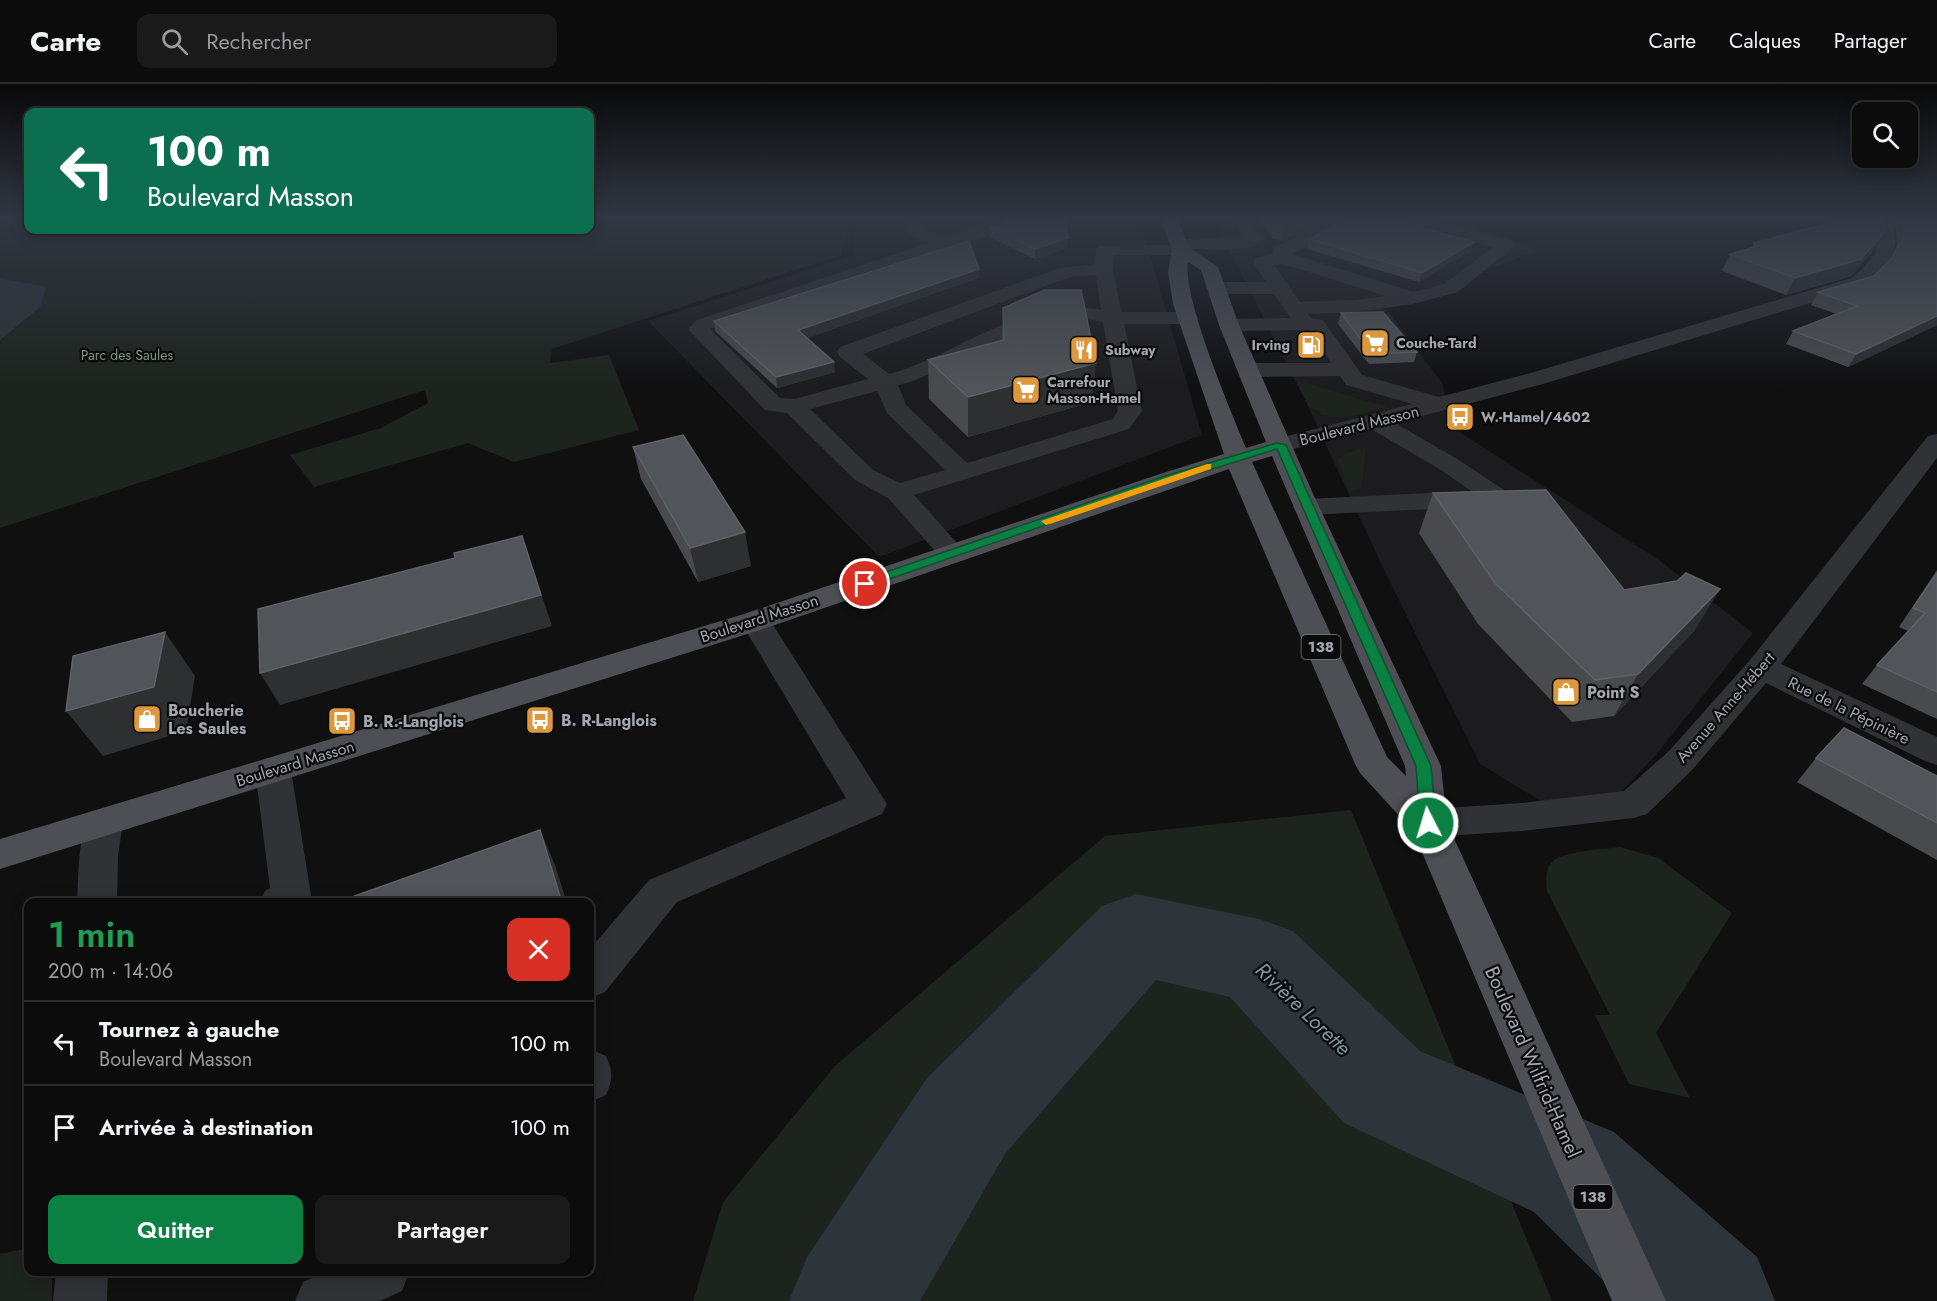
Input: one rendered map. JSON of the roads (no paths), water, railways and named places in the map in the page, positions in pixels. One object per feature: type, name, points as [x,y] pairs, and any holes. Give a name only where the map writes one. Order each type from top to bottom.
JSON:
[{"type":"main road","name":"Boulevard Wilfrid-Hamel","points":[[1178,275],[1188,318],[1237,457],[1373,764],[1428,823]]},
{"type":"main road","name":"Boulevard Wilfrid-Hamel","points":[[1227,275],[1216,288],[1229,325],[1306,507],[1423,766],[1428,823],[1631,1281]]},
{"type":"main road","name":"Boulevard Masson","points":[[0,854],[755,621],[1237,457],[1281,445]]},
{"type":"street","points":[[852,275],[704,324],[698,329],[773,405],[794,406],[885,382],[922,369],[1043,316],[1087,313],[1112,318],[1188,318]]},
{"type":"street","points":[[963,473],[895,408],[885,382],[848,352],[1059,275]]},
{"type":"street","points":[[897,492],[1110,429],[1127,418],[1130,411],[1105,275]]},
{"type":"street","points":[[1254,275],[1280,288],[1297,337]]},
{"type":"street","points":[[1338,275],[1413,298]]},
{"type":"street","points":[[1297,337],[1356,306],[1413,298],[1451,288],[1468,275]]},
{"type":"street","name":"Boulevard Masson","points":[[1281,445],[1535,379],[1859,282],[1868,275]]},
{"type":"street","points":[[1216,288],[1280,288]]},
{"type":"street","points":[[1249,370],[1316,324],[1354,380],[1441,404]]},
{"type":"street","points":[[1229,325],[1297,337],[1346,369]]},
{"type":"street","points":[[794,406],[864,475],[897,492],[953,554]]},
{"type":"street","points":[[1306,507],[1498,498],[1450,465],[1375,420]]},
{"type":"street","name":"Avenue Anne-Hébert","points":[[1428,823],[1522,817],[1634,804],[1681,760],[1761,668],[1937,441]]},
{"type":"street","points":[[594,974],[663,891],[869,804],[755,621]]},
{"type":"street","name":"Rue de la Pépinière","points":[[1761,668],[1937,752]]},
{"type":"street","points":[[273,770],[291,895],[286,898]]},
{"type":"street","points":[[97,898],[104,822]]},
{"type":"street","points":[[80,1301],[82,1276]]},
{"type":"street","points":[[322,1301],[375,1276]]},
{"type":"waterway","name":"Rivière Lorette","points":[[851,1301],[966,1116],[1136,935],[1259,961],[1382,1087],[1574,1172],[1713,1301]]},
{"type":"place","name":"Couche-Tard","points":[[1375,343]]},
{"type":"place","name":"Irving","points":[[1311,345]]},
{"type":"place","name":"Subway","points":[[1084,350]]},
{"type":"place","name":"Carrefour Masson-Hamel","points":[[1026,390]]},
{"type":"place","name":"W.-Hamel/4602","points":[[1460,417]]},
{"type":"place","name":"Point S","points":[[1566,692]]},
{"type":"place","name":"Boucherie Les Saules","points":[[147,719]]},
{"type":"place","name":"B. R-Langlois","points":[[540,720]]},
{"type":"place","name":"B. R.-Langlois","points":[[342,721]]},
{"type":"park label","name":"Parc des Saules","points":[[127,355]]}]
